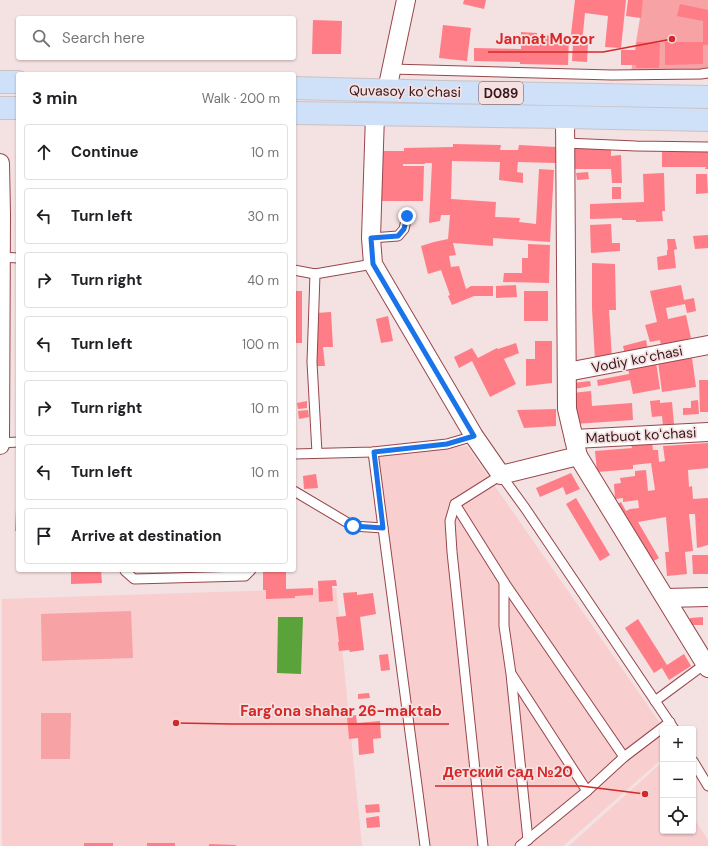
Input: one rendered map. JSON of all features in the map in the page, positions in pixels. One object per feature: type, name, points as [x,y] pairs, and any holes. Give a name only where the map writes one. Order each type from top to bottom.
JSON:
[{"type":"main road","points":[[0,82],[16,82]]},
{"type":"main road","name":"Quvasoy koʻchasi","points":[[296,88],[708,97]]},
{"type":"main road","points":[[0,108],[16,108]]},
{"type":"main road","name":"Quvasoy koʻchasi","points":[[296,113],[708,120]]},
{"type":"street","points":[[387,90],[406,0]]},
{"type":"street","points":[[374,115],[371,238],[373,264],[474,436],[501,475]]},
{"type":"street","points":[[565,117],[567,409],[576,447],[707,666]]},
{"type":"street","points":[[0,163],[1,214],[9,258],[0,325],[0,444]]},
{"type":"street","name":"Vodiy koʻchasi","points":[[567,372],[708,345]]},
{"type":"street","name":"Matbuot koʻchasi","points":[[501,475],[576,447],[708,432]]},
{"type":"street","points":[[666,598],[708,597]]},
{"type":"lane","points":[[391,69],[612,75],[708,73]]},
{"type":"lane","points":[[565,143],[708,147]]},
{"type":"lane","points":[[371,238],[398,236],[404,229],[407,216]]},
{"type":"lane","points":[[296,270],[315,274],[373,264]]},
{"type":"lane","points":[[315,274],[312,362],[316,453]]},
{"type":"lane","points":[[296,454],[374,452],[447,444],[474,436]]},
{"type":"lane","points":[[0,444],[16,442]]},
{"type":"lane","points":[[374,452],[425,846]]},
{"type":"lane","points":[[483,846],[452,552],[450,521],[455,504],[501,475],[525,508],[672,726]]},
{"type":"lane","points":[[296,492],[353,526],[383,528]]},
{"type":"lane","points":[[455,504],[504,582],[624,757]]},
{"type":"lane","points":[[126,572],[134,579],[246,576],[250,572]]},
{"type":"lane","points":[[504,582],[504,626],[512,674],[528,840]]},
{"type":"lane","points":[[655,701],[707,666]]},
{"type":"lane","points":[[512,674],[587,791]]},
{"type":"lane","points":[[520,846],[587,791],[624,757],[660,734]]},
{"type":"lane","points":[[694,762],[708,786]]},
{"type":"shaded area","points":[[643,0],[708,0],[708,79],[630,78]]},
{"type":"shaded area","points":[[467,446],[662,726],[660,726],[660,761],[563,846],[428,846],[377,456]]},
{"type":"shaded area","points":[[336,588],[362,846],[2,846],[2,599]]},
{"type":"shaded area","points":[[131,611],[133,658],[42,661],[41,614]]},
{"type":"shaded area","points":[[278,617],[303,617],[301,674],[277,673]]},
{"type":"shaded area","points":[[41,713],[71,713],[70,759],[41,759]]},
{"type":"shaded area","points":[[659,765],[660,834],[696,834],[696,822],[708,840],[708,846],[569,846]]},
{"type":"building","points":[[464,0],[486,0],[484,9],[463,4]]},
{"type":"building","points":[[575,0],[626,0],[621,48],[605,47],[608,16],[585,13],[582,43],[588,43],[587,62],[572,61],[573,44],[570,43]]},
{"type":"building","points":[[628,0],[643,0],[641,18],[626,16]]},
{"type":"building","points":[[680,4],[708,10],[708,45],[703,45],[703,64],[665,65],[665,42],[703,42],[703,21],[677,16]]},
{"type":"building","points":[[313,20],[342,21],[341,54],[312,54]]},
{"type":"building","points":[[443,25],[471,28],[467,61],[439,58]]},
{"type":"building","points":[[521,32],[537,33],[537,35],[569,36],[568,65],[474,61],[474,48],[521,49]]},
{"type":"building","points":[[637,42],[660,43],[659,68],[636,68],[636,65],[621,65],[621,50],[636,50]]},
{"type":"building","points":[[453,144],[501,145],[500,150],[518,150],[519,145],[556,147],[556,163],[518,162],[517,172],[523,173],[523,183],[499,180],[500,162],[452,161],[451,199],[496,202],[495,217],[520,218],[519,222],[536,224],[539,169],[554,170],[550,242],[493,238],[493,246],[453,243],[456,255],[449,256],[451,267],[459,266],[466,289],[471,286],[493,286],[493,296],[474,296],[452,305],[441,270],[428,274],[421,246],[448,239],[450,215],[441,215],[440,221],[429,223],[432,163],[403,164],[403,166],[424,166],[423,201],[381,201],[381,151],[404,151],[404,148],[453,147]]},
{"type":"building","points":[[611,148],[611,156],[621,155],[622,183],[612,183],[611,169],[575,169],[575,149]]},
{"type":"building","points":[[662,152],[708,152],[708,169],[705,169],[706,167],[662,167]]},
{"type":"building","points":[[588,172],[589,179],[577,180],[576,173]]},
{"type":"building","points":[[664,173],[665,211],[662,211],[663,221],[636,222],[636,220],[622,220],[622,218],[590,219],[590,204],[644,202],[643,174]]},
{"type":"building","points":[[696,174],[707,174],[708,193],[696,194]]},
{"type":"building","points":[[612,187],[621,187],[621,199],[612,199]]},
{"type":"building","points":[[611,224],[612,243],[620,243],[620,251],[591,253],[590,225]]},
{"type":"building","points":[[708,235],[708,248],[695,249],[693,236]]},
{"type":"building","points":[[667,239],[675,239],[677,249],[674,250],[676,268],[658,270],[657,257],[667,255]]},
{"type":"building","points":[[528,244],[550,245],[549,283],[503,282],[504,273],[522,273],[522,258],[528,258]]},
{"type":"building","points":[[592,263],[615,264],[616,310],[609,310],[612,359],[595,360],[592,309]]},
{"type":"building","points":[[516,285],[517,297],[496,298],[496,286]]},
{"type":"building","points":[[681,285],[684,300],[694,298],[696,311],[687,313],[685,304],[666,308],[668,319],[686,315],[691,338],[661,346],[660,340],[650,342],[645,325],[657,322],[650,291]]},
{"type":"building","points":[[296,291],[302,291],[302,343],[296,343]]},
{"type":"building","points":[[524,291],[548,291],[548,321],[524,321]]},
{"type":"building","points":[[331,312],[333,347],[323,347],[325,366],[317,366],[315,340],[317,340],[316,313]]},
{"type":"building","points":[[388,316],[393,341],[381,343],[376,319]]},
{"type":"building","points":[[646,340],[648,350],[625,355],[623,346]]},
{"type":"building","points":[[535,341],[552,341],[552,383],[526,386],[526,359],[535,359]]},
{"type":"building","points":[[516,343],[519,353],[504,359],[516,384],[490,397],[472,361],[459,368],[454,357],[472,348],[478,358],[497,348],[498,349]]},
{"type":"building","points":[[692,358],[696,387],[662,392],[658,362]]},
{"type":"building","points":[[656,362],[660,389],[633,394],[630,380],[598,386],[597,380],[629,374],[628,367]]},
{"type":"building","points":[[699,380],[708,380],[708,412],[700,412]]},
{"type":"building","points":[[590,381],[591,386],[574,389],[573,383]]},
{"type":"building","points":[[591,391],[592,406],[632,403],[633,420],[575,424],[572,393]]},
{"type":"building","points":[[660,400],[660,403],[672,402],[674,424],[663,426],[662,416],[652,417],[650,401]]},
{"type":"building","points":[[698,400],[699,414],[683,415],[683,408],[691,408],[691,401]]},
{"type":"building","points":[[307,401],[307,408],[298,409],[297,403]]},
{"type":"building","points":[[556,409],[556,426],[524,428],[517,410]]},
{"type":"building","points":[[308,410],[309,417],[299,419],[298,411]]},
{"type":"building","points":[[652,442],[653,450],[658,450],[659,462],[665,461],[663,446],[708,443],[708,468],[688,470],[689,487],[692,486],[693,499],[708,498],[708,545],[697,548],[695,514],[689,514],[693,551],[685,552],[687,574],[667,576],[665,552],[669,552],[666,517],[638,522],[659,558],[650,563],[615,506],[621,502],[626,511],[639,508],[638,500],[623,502],[623,498],[615,499],[614,484],[621,483],[620,478],[635,476],[635,471],[646,470],[648,491],[655,490],[651,463],[633,465],[633,469],[597,472],[595,451],[632,448],[631,444]]},
{"type":"building","points":[[571,473],[580,489],[566,495],[563,487],[540,497],[536,488]]},
{"type":"building","points":[[316,474],[318,488],[304,489],[303,476]]},
{"type":"building","points":[[576,498],[610,555],[600,561],[566,504]]},
{"type":"building","points":[[16,509],[16,531],[15,531]]},
{"type":"building","points":[[692,555],[708,555],[708,574],[693,574]]},
{"type":"building","points":[[71,572],[101,572],[102,583],[71,584]]},
{"type":"building","points":[[263,572],[286,572],[286,589],[313,588],[313,595],[295,596],[295,598],[266,599],[266,590],[263,590]]},
{"type":"building","points":[[336,580],[337,586],[332,586],[333,601],[319,602],[318,581]]},
{"type":"building","points":[[357,592],[357,595],[373,593],[376,614],[360,617],[364,650],[350,652],[349,650],[339,651],[336,617],[346,616],[343,593]]},
{"type":"building","points":[[703,617],[703,625],[690,625],[690,618]]},
{"type":"building","points":[[638,619],[667,665],[684,654],[691,666],[669,680],[662,668],[654,673],[625,628]]},
{"type":"building","points":[[388,654],[390,670],[381,671],[379,655]]},
{"type":"building","points":[[369,693],[370,698],[358,699],[358,694]]},
{"type":"building","points":[[356,715],[357,723],[380,721],[381,738],[373,739],[374,753],[359,755],[358,738],[349,739],[347,716]]},
{"type":"building","points":[[379,804],[380,812],[366,813],[365,805]]},
{"type":"building","points":[[379,816],[380,827],[367,828],[366,818]]},
{"type":"building","points":[[84,843],[113,843],[113,846],[84,846]]},
{"type":"building","points":[[147,843],[175,843],[175,846],[147,846]]},
{"type":"building","points":[[209,844],[236,845],[236,846],[209,846]]},
{"type":"place","name":"Jannat Mozor","points":[[672,39]]},
{"type":"place","name":"Farg'ona shahar 26-maktab","points":[[176,723]]},
{"type":"place","name":"Детский сад №20","points":[[645,794]]},
{"type":"route","points":[[353,526],[383,528],[374,452],[447,444],[474,436],[373,264],[371,238],[398,236],[404,229],[407,216]]}]
